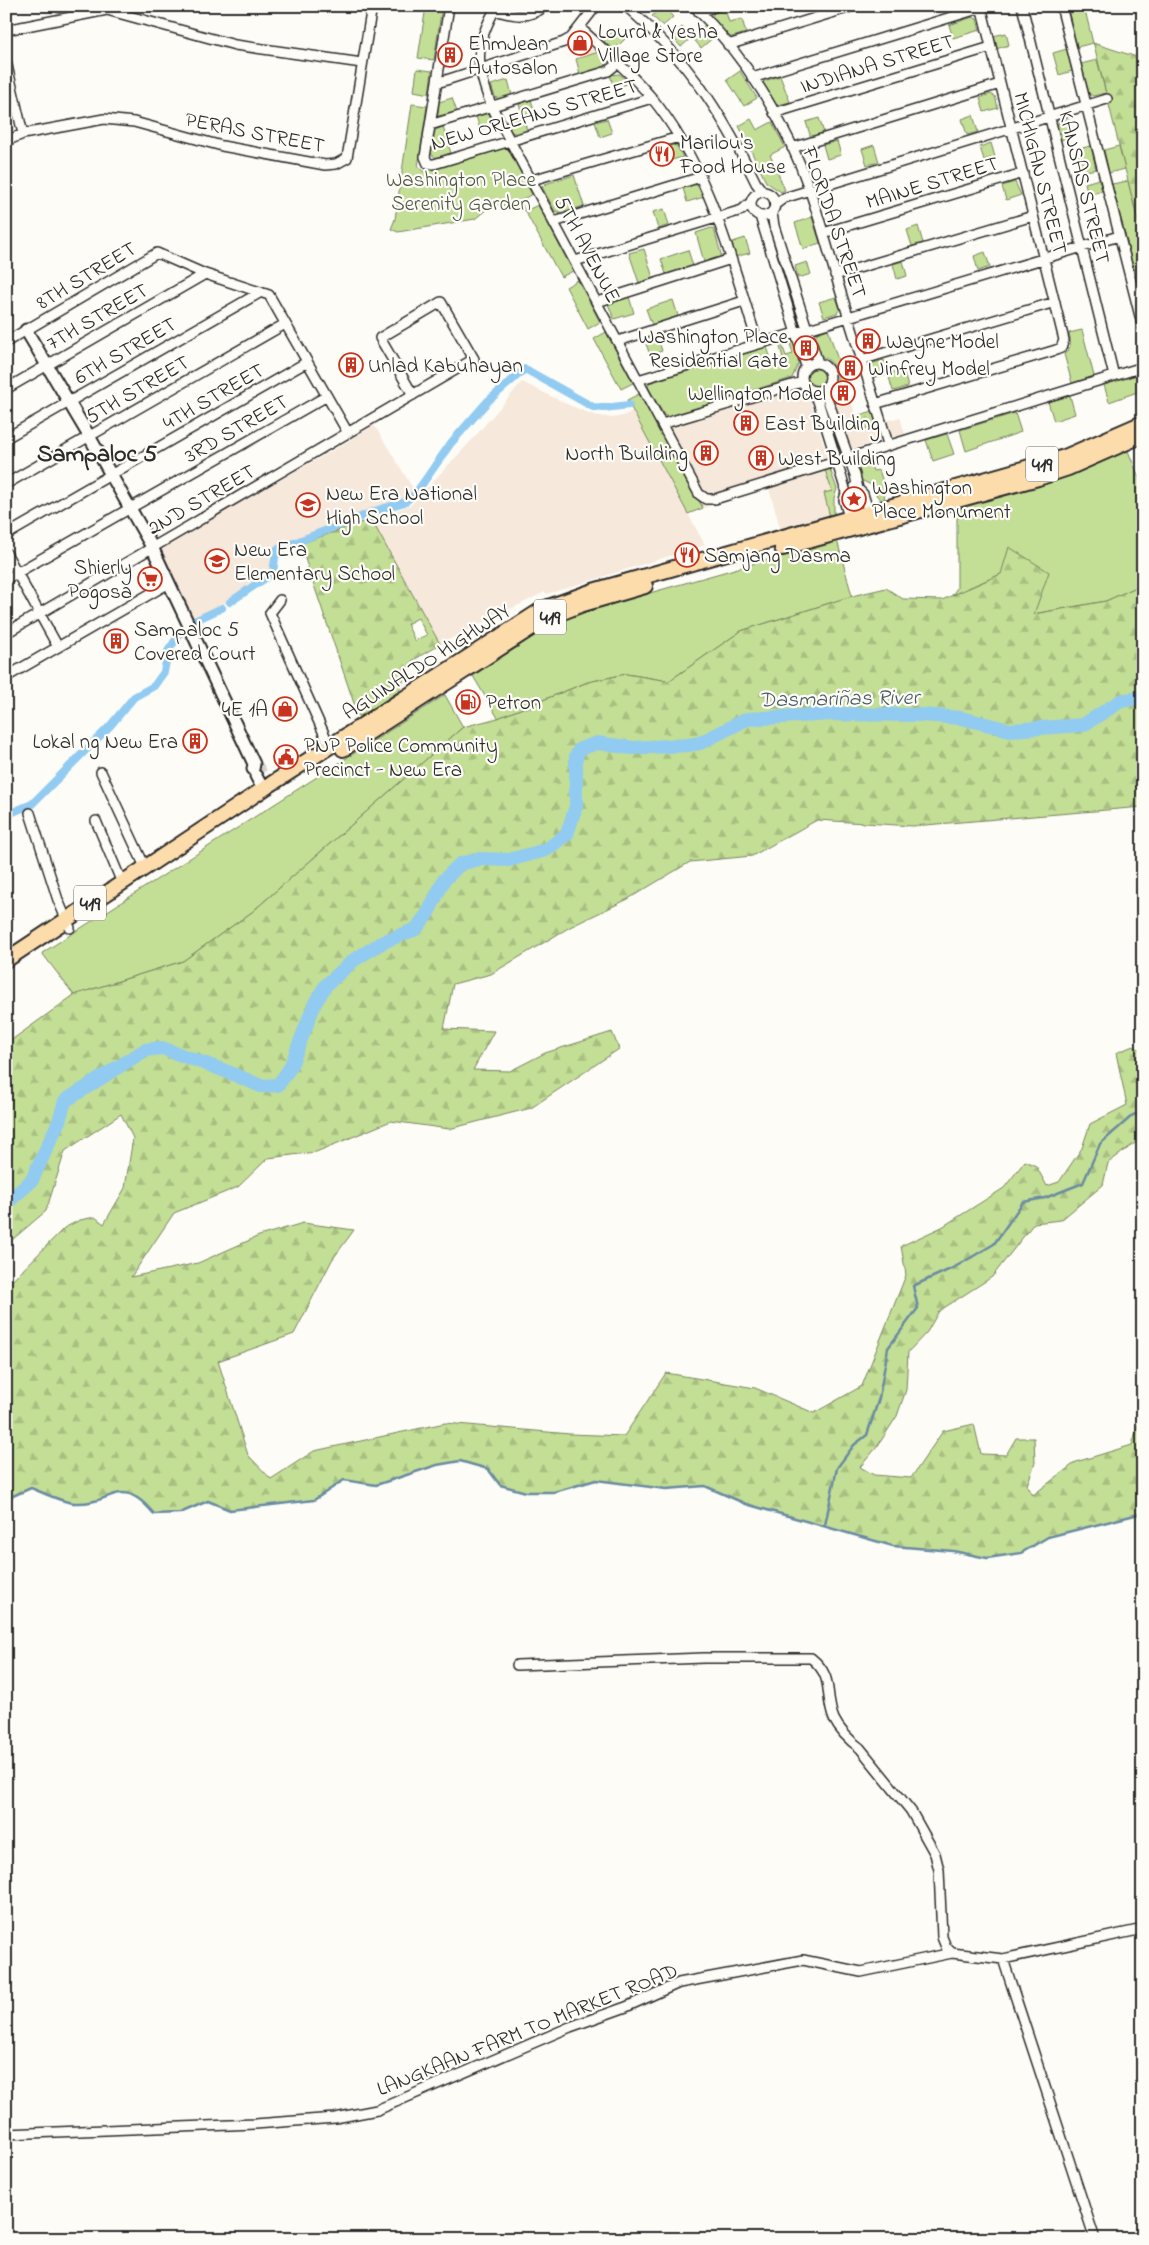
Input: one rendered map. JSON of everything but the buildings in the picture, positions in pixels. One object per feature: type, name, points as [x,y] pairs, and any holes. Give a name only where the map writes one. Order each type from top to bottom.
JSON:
[{"type":"main road","name":"AGUINALDO HIGHWAY","points":[[6,971],[146,867],[267,790],[545,619],[644,581],[871,518],[1065,457],[1143,423]]},
{"type":"main road","name":"AGUINALDO HIGHWAY","points":[[871,518],[1038,478],[1068,468],[1143,435]]},
{"type":"main road","name":"AGUINALDO HIGHWAY","points":[[6,960],[68,924],[330,747],[353,738]]},
{"type":"street","name":"PERAS STREET","points":[[6,141],[23,134],[104,119],[134,122],[222,146],[325,164],[336,164],[347,158],[372,6]]},
{"type":"street","points":[[449,6],[430,125],[608,71],[618,63]]},
{"type":"street","points":[[496,8],[517,16],[534,12],[544,6]]},
{"type":"street","points":[[437,83],[564,42],[571,38],[580,28],[596,6]]},
{"type":"street","points":[[626,6],[662,40],[701,86],[724,122],[756,183],[757,203],[801,331],[818,363],[829,371],[830,381],[827,398],[854,482],[863,494],[871,518]]},
{"type":"street","points":[[696,9],[717,6]]},
{"type":"street","points":[[728,45],[854,6]]},
{"type":"street","name":"KANSAS STREET","points":[[1022,6],[1114,376]]},
{"type":"street","points":[[1061,6],[1143,328]]},
{"type":"street","points":[[752,78],[981,7]]},
{"type":"street","name":"MICHIGAN STREET","points":[[875,404],[1061,348],[1064,340],[981,7]]},
{"type":"street","name":"5TH AVENUE","points":[[496,8],[482,38],[479,70],[492,107],[700,494],[706,499],[715,499],[837,460]]},
{"type":"street","name":"FLORIDA STREET","points":[[696,9],[728,45],[752,78],[774,113],[792,148],[810,190],[888,444]]},
{"type":"street","points":[[6,30],[86,10],[116,11],[236,45],[362,63]]},
{"type":"street","points":[[580,28],[652,98],[679,137],[701,177],[718,218],[758,344]]},
{"type":"street","name":"INDIANA STREET","points":[[774,113],[991,47]]},
{"type":"street","points":[[6,61],[23,134]]},
{"type":"street","points":[[792,148],[1000,84]]},
{"type":"street","name":"NEW ORLEANS STREET","points":[[430,125],[425,156],[427,162],[434,164],[652,98]]},
{"type":"street","points":[[575,261],[718,218],[757,203],[774,205],[784,198],[1107,99]]},
{"type":"street","points":[[532,180],[679,137]]},
{"type":"street","name":"MAINE STREET","points":[[822,233],[1023,173]]},
{"type":"street","points":[[554,222],[701,177]]},
{"type":"street","points":[[757,203],[774,205]]},
{"type":"street","points":[[774,205],[801,331],[806,366],[802,374],[802,382],[818,401],[846,493],[844,500],[850,524]]},
{"type":"street","points":[[835,275],[1033,216]]},
{"type":"street","points":[[638,380],[1119,236]]},
{"type":"street","name":"8TH STREET","points":[[6,342],[157,253],[205,274]]},
{"type":"street","points":[[597,302],[731,260]]},
{"type":"street","points":[[205,274],[269,295],[348,433]]},
{"type":"street","name":"7TH STREET","points":[[6,389],[205,274]]},
{"type":"street","name":"6TH STREET","points":[[6,438],[261,292]]},
{"type":"street","points":[[618,341],[744,301]]},
{"type":"street","name":"2ND STREET","points":[[6,633],[39,613],[152,548],[413,395],[474,359],[441,302],[380,338],[413,395]]},
{"type":"street","points":[[862,360],[1055,302]]},
{"type":"street","name":"5TH STREET","points":[[6,484],[285,324]]},
{"type":"street","points":[[26,330],[90,436],[152,548],[267,790]]},
{"type":"street","name":"4TH STREET","points":[[6,535],[307,362]]},
{"type":"street","points":[[806,366],[818,363]]},
{"type":"street","points":[[837,460],[1143,367]]},
{"type":"street","points":[[662,424],[802,382]]},
{"type":"street","points":[[812,392],[821,391],[828,386]]},
{"type":"street","name":"3RD STREET","points":[[6,579],[327,396]]},
{"type":"street","points":[[846,493],[851,489],[855,475],[847,457]]},
{"type":"street","points":[[6,552],[58,647]]},
{"type":"street","points":[[6,677],[169,584]]},
{"type":"street","points":[[280,600],[270,613],[330,747]]},
{"type":"street","points":[[101,772],[146,867]]},
{"type":"street","points":[[30,813],[68,924]]},
{"type":"street","points":[[96,821],[122,883]]},
{"type":"street","points":[[517,1665],[704,1658],[811,1658],[826,1674],[830,1705],[840,1728],[860,1748],[875,1769],[911,1811],[935,1854],[939,1870],[942,1938],[946,1947],[952,1953]]},
{"type":"street","name":"LANGKAAN FARM TO MARKET ROAD","points":[[6,2134],[245,2124],[335,2118],[377,2110],[570,2026],[626,2006],[679,1983],[803,1960],[861,1972],[952,1953],[1003,1959],[1143,1929]]},
{"type":"street","points":[[1003,1959],[1095,2239]]},
{"type":"shaded area","points":[[582,36],[599,52],[579,58],[574,42]]},
{"type":"shaded area","points":[[783,357],[799,362],[794,377],[790,379],[793,390],[811,403],[837,489],[834,498],[834,513],[830,517],[781,531],[769,488],[703,508],[688,514],[705,545],[547,594],[545,592],[440,644],[371,519],[411,505],[471,441],[522,382],[571,406],[594,415],[612,418],[623,416],[654,399]]},
{"type":"shaded area","points":[[845,382],[860,430],[877,425],[881,438],[879,441],[854,449],[849,447],[832,393],[836,386]]},
{"type":"shaded area","points":[[900,417],[905,434],[895,437],[891,435],[887,421]]},
{"type":"shaded area","points":[[374,425],[414,490],[403,499],[270,548],[270,571],[223,605],[192,619],[159,548],[332,451]]},
{"type":"green space","points":[[426,6],[442,6],[434,60],[418,58]]},
{"type":"green space","points":[[663,6],[673,17],[663,26],[652,16]]},
{"type":"green space","points":[[1084,6],[1093,43],[1077,47],[1068,9]]},
{"type":"green space","points":[[725,9],[729,22],[742,19],[746,33],[728,38],[711,19],[714,12]]},
{"type":"green space","points":[[973,17],[977,19],[980,30],[953,38],[949,25]]},
{"type":"green space","points":[[705,25],[714,37],[701,48],[692,37]]},
{"type":"green space","points":[[682,27],[692,37],[681,47],[672,36]]},
{"type":"green space","points":[[614,29],[625,39],[614,50],[604,41]]},
{"type":"green space","points":[[1006,33],[1009,45],[996,49],[993,36]]},
{"type":"green space","points":[[1093,43],[1143,59],[1143,241],[1094,45]]},
{"type":"green space","points":[[1067,49],[1072,71],[1059,75],[1053,53]]},
{"type":"green space","points":[[599,52],[607,60],[604,67],[580,74],[576,59]]},
{"type":"green space","points":[[1097,60],[1106,93],[1093,96],[1089,94],[1081,64]]},
{"type":"green space","points":[[417,69],[432,71],[429,94],[414,91]]},
{"type":"green space","points":[[740,71],[757,98],[744,106],[727,80]]},
{"type":"green space","points":[[619,74],[630,83],[614,88],[610,75]]},
{"type":"green space","points":[[780,76],[790,102],[778,105],[775,104],[763,85],[764,81]]},
{"type":"green space","points":[[508,80],[512,95],[499,99],[495,97],[491,85]]},
{"type":"green space","points":[[990,94],[995,96],[998,108],[984,112],[980,98]]},
{"type":"green space","points":[[452,98],[457,112],[438,116],[439,102]]},
{"type":"green space","points":[[531,100],[535,112],[523,116],[519,104]]},
{"type":"green space","name":"Washington Place Serenity Garden","points":[[412,104],[427,106],[418,167],[424,172],[505,148],[509,150],[532,194],[520,201],[525,211],[494,203],[475,219],[398,232],[391,229],[395,219]]},
{"type":"green space","points":[[489,114],[494,125],[480,129],[476,116]]},
{"type":"green space","points":[[973,115],[978,132],[967,135],[962,119]]},
{"type":"green space","points":[[523,116],[527,131],[518,134],[511,132],[506,121]]},
{"type":"green space","points":[[819,118],[824,133],[811,138],[806,122]]},
{"type":"green space","points":[[607,119],[612,133],[600,137],[595,122]]},
{"type":"green space","points":[[751,119],[757,130],[772,122],[785,147],[770,155],[785,190],[781,192],[766,182],[739,126]]},
{"type":"green space","points":[[1069,119],[1073,136],[1060,140],[1057,126],[1059,121]]},
{"type":"green space","points":[[443,127],[451,153],[436,158],[431,154],[435,130]]},
{"type":"green space","points":[[837,141],[841,155],[827,159],[823,145]]},
{"type":"green space","points":[[991,143],[995,157],[984,160],[980,147]]},
{"type":"green space","points":[[874,145],[879,162],[867,165],[862,149]]},
{"type":"green space","points":[[677,146],[683,157],[668,161],[664,147]]},
{"type":"green space","points":[[1091,146],[1096,169],[1082,172],[1077,149]]},
{"type":"green space","points":[[1119,146],[1125,169],[1109,173],[1104,150]]},
{"type":"green space","points":[[574,175],[584,206],[561,213],[555,211],[542,187],[545,184]]},
{"type":"green space","points":[[1099,179],[1102,191],[1088,195],[1085,183]]},
{"type":"green space","points":[[1128,181],[1143,241],[1143,272],[1135,274],[1112,184]]},
{"type":"green space","points":[[1015,182],[1021,195],[1006,200],[1002,186]]},
{"type":"green space","points":[[694,184],[698,186],[704,197],[687,202],[683,188]]},
{"type":"green space","points":[[538,205],[573,271],[561,277],[525,211]]},
{"type":"green space","points":[[664,209],[669,225],[658,229],[653,212]]},
{"type":"green space","points":[[812,217],[820,243],[803,249],[795,223]]},
{"type":"green space","points":[[918,226],[923,243],[912,246],[907,230]]},
{"type":"green space","points":[[711,228],[714,229],[721,254],[720,258],[704,262],[696,233]]},
{"type":"green space","points":[[745,238],[750,253],[735,257],[730,243]]},
{"type":"green space","points":[[644,249],[653,278],[639,283],[629,253]]},
{"type":"green space","points":[[688,250],[693,266],[666,274],[661,259]]},
{"type":"green space","points":[[985,252],[990,267],[978,271],[974,256]]},
{"type":"green space","points":[[903,261],[907,276],[897,279],[893,264]]},
{"type":"green space","points":[[807,262],[811,274],[798,278],[795,266]]},
{"type":"green space","points":[[578,280],[600,322],[588,329],[566,287]]},
{"type":"green space","points":[[629,297],[634,313],[614,319],[608,304]]},
{"type":"green space","points":[[836,297],[840,309],[837,313],[824,317],[819,302]]},
{"type":"green space","points":[[673,300],[678,316],[652,325],[646,309]]},
{"type":"green space","points":[[828,329],[845,382],[836,386],[837,376],[835,368],[826,358],[821,356],[815,337],[817,333]]},
{"type":"green space","points":[[1082,330],[1094,376],[1072,383],[1064,354],[1070,345],[1069,333]]},
{"type":"green space","points":[[606,332],[633,383],[621,389],[594,339]]},
{"type":"green space","points":[[657,335],[662,351],[650,355],[644,338]]},
{"type":"green space","points":[[789,340],[793,341],[799,362],[792,378],[669,417],[664,415],[648,387],[649,383],[767,347],[772,362],[783,358],[779,343],[781,342],[786,356],[793,354]]},
{"type":"green space","points":[[884,360],[888,374],[872,378],[869,369],[870,364]]},
{"type":"green space","points":[[816,369],[822,372],[825,378],[822,384],[816,387],[810,384],[807,378],[810,372]]},
{"type":"green space","points":[[903,369],[908,387],[893,391],[888,374]]},
{"type":"green space","points":[[1143,373],[1143,390],[1109,402],[1104,385]]},
{"type":"green space","points":[[639,394],[703,508],[688,514],[627,400]]},
{"type":"green space","points":[[1070,396],[1075,414],[1054,421],[1048,402]]},
{"type":"green space","points":[[873,411],[877,425],[860,430],[856,416]]},
{"type":"green space","points":[[1015,413],[1021,432],[966,451],[960,430]]},
{"type":"green space","points":[[947,434],[954,454],[933,461],[926,440]]},
{"type":"green space","points":[[1128,451],[1143,487],[1143,584],[1106,601],[1033,614],[1001,574],[952,595],[957,588],[957,508],[1041,485]]},
{"type":"green space","points":[[869,458],[873,471],[879,470],[885,488],[884,502],[877,496],[871,485],[861,480],[857,462]]},
{"type":"green space","points":[[830,469],[837,489],[834,498],[834,513],[830,517],[824,493],[832,491],[825,470]]},
{"type":"green space","points":[[371,519],[440,644],[412,661],[399,691],[359,718],[300,544]],"holes":[[[418,618],[427,635],[415,641],[407,624]]]},
{"type":"green space","points":[[837,540],[852,596],[741,631],[669,681],[626,674],[588,682],[498,718],[473,676],[549,626],[586,611]]},
{"type":"green space","points":[[1009,547],[1049,572],[1034,614],[1106,601],[1143,584],[1143,807],[913,826],[817,820],[752,856],[690,862],[628,899],[570,927],[491,974],[453,984],[444,1029],[494,1031],[473,1070],[510,1071],[545,1053],[612,1032],[619,1049],[531,1108],[449,1129],[391,1121],[316,1152],[268,1158],[238,1187],[174,1213],[131,1277],[198,1263],[259,1236],[303,1223],[354,1230],[332,1260],[294,1334],[218,1361],[248,1455],[271,1479],[314,1451],[445,1423],[570,1434],[624,1436],[666,1373],[755,1388],[814,1413],[862,1386],[906,1275],[901,1246],[942,1227],[1004,1188],[1025,1161],[1036,1166],[1047,1186],[1059,1182],[1082,1148],[1090,1124],[1127,1105],[1116,1053],[1133,1046],[1143,1051],[1143,1137],[1108,1163],[1103,1185],[1061,1220],[1034,1223],[992,1277],[939,1311],[927,1332],[908,1352],[906,1390],[897,1416],[877,1447],[860,1467],[874,1475],[911,1478],[943,1431],[974,1424],[981,1454],[1006,1455],[1016,1438],[1034,1438],[1035,1463],[1027,1485],[1033,1495],[1076,1462],[1132,1445],[1143,1408],[1143,1513],[1048,1537],[1021,1553],[987,1558],[953,1551],[893,1546],[746,1504],[705,1486],[666,1489],[596,1480],[554,1492],[526,1492],[500,1485],[488,1469],[460,1461],[437,1465],[376,1485],[344,1480],[314,1500],[230,1510],[208,1501],[180,1513],[154,1514],[133,1495],[124,1493],[99,1500],[70,1503],[31,1488],[6,1499],[6,1287],[64,1228],[80,1220],[95,1217],[104,1224],[125,1188],[133,1138],[121,1114],[65,1151],[46,1211],[6,1245],[6,1044],[74,995],[183,961],[252,912],[463,727],[498,718],[588,682],[626,674],[669,681],[741,631],[852,596],[886,588],[903,599],[942,600],[1001,574]]},
{"type":"green space","points":[[445,695],[463,727],[252,912],[183,961],[74,995],[42,953]]},
{"type":"waterway","points":[[230,602],[273,573],[276,550],[381,509],[405,502],[416,493],[451,443],[488,401],[525,369],[593,407],[604,408],[629,405]]},
{"type":"waterway","points":[[192,622],[222,608]]},
{"type":"waterway","points":[[6,815],[32,804],[110,726],[134,697],[154,686],[164,672],[168,651],[181,632]]},
{"type":"waterway","name":"Dasmariñas River","points":[[6,1204],[32,1180],[59,1121],[65,1101],[145,1050],[162,1048],[261,1086],[278,1085],[290,1068],[315,1003],[326,985],[354,960],[383,942],[416,929],[428,913],[444,880],[460,864],[479,859],[509,860],[546,850],[567,834],[576,806],[576,756],[580,749],[597,743],[633,748],[688,745],[700,743],[747,719],[832,714],[921,715],[961,718],[1010,730],[1083,725],[1121,701],[1143,697]]},
{"type":"waterway","points":[[825,1525],[837,1468],[854,1445],[867,1435],[879,1398],[888,1348],[918,1308],[913,1286],[955,1267],[994,1244],[1023,1202],[1045,1198],[1083,1183],[1100,1144],[1133,1115],[1143,1112]]},
{"type":"waterway","points":[[6,1499],[31,1488],[70,1503],[99,1500],[124,1493],[133,1495],[154,1514],[180,1513],[208,1501],[230,1510],[314,1500],[344,1480],[376,1485],[437,1465],[460,1461],[488,1469],[500,1485],[526,1492],[554,1492],[596,1480],[666,1489],[705,1486],[746,1504],[893,1546],[953,1551],[987,1558],[1021,1553],[1048,1537],[1143,1513]]},
{"type":"tunnel","points":[[258,766],[262,773]]},
{"type":"place","name":"Lourd & Yesha Village Store","points":[[580,43]]},
{"type":"place","name":"EhmJean Autosalon","points":[[450,55]]},
{"type":"place","name":"Marilou's Food House","points":[[662,154]]},
{"type":"place","name":"Wayne Model","points":[[868,341]]},
{"type":"place","name":"Washington Place Residential Gate","points":[[806,348]]},
{"type":"place","name":"Unlad Kabuhayan","points":[[351,365]]},
{"type":"place","name":"Winfrey Model","points":[[850,368]]},
{"type":"place","name":"Wellington Model","points":[[843,393]]},
{"type":"place","name":"East Building","points":[[746,423]]},
{"type":"place","name":"North Building","points":[[706,453]]},
{"type":"place","name":"West Building","points":[[761,458]]},
{"type":"place","name":"Washington Place Monument","points":[[854,499]]},
{"type":"place","name":"New Era National High School","points":[[308,505]]},
{"type":"place","name":"Samjang Dasma","points":[[687,555]]},
{"type":"place","name":"New Era Elementary School","points":[[217,561]]},
{"type":"place","name":"Shierly Pogosa","points":[[150,579]]},
{"type":"place","name":"Sampaloc 5 Covered Court","points":[[116,641]]},
{"type":"place","name":"Petron","points":[[468,702]]},
{"type":"place","name":"4E 1A","points":[[285,709]]},
{"type":"place","name":"Lokal ng New Era","points":[[195,741]]},
{"type":"place","name":"PNP Police Community Precinct - New Era","points":[[286,757]]},
{"type":"district","name":"Sampaloc 5","points":[[97,453]]}]
